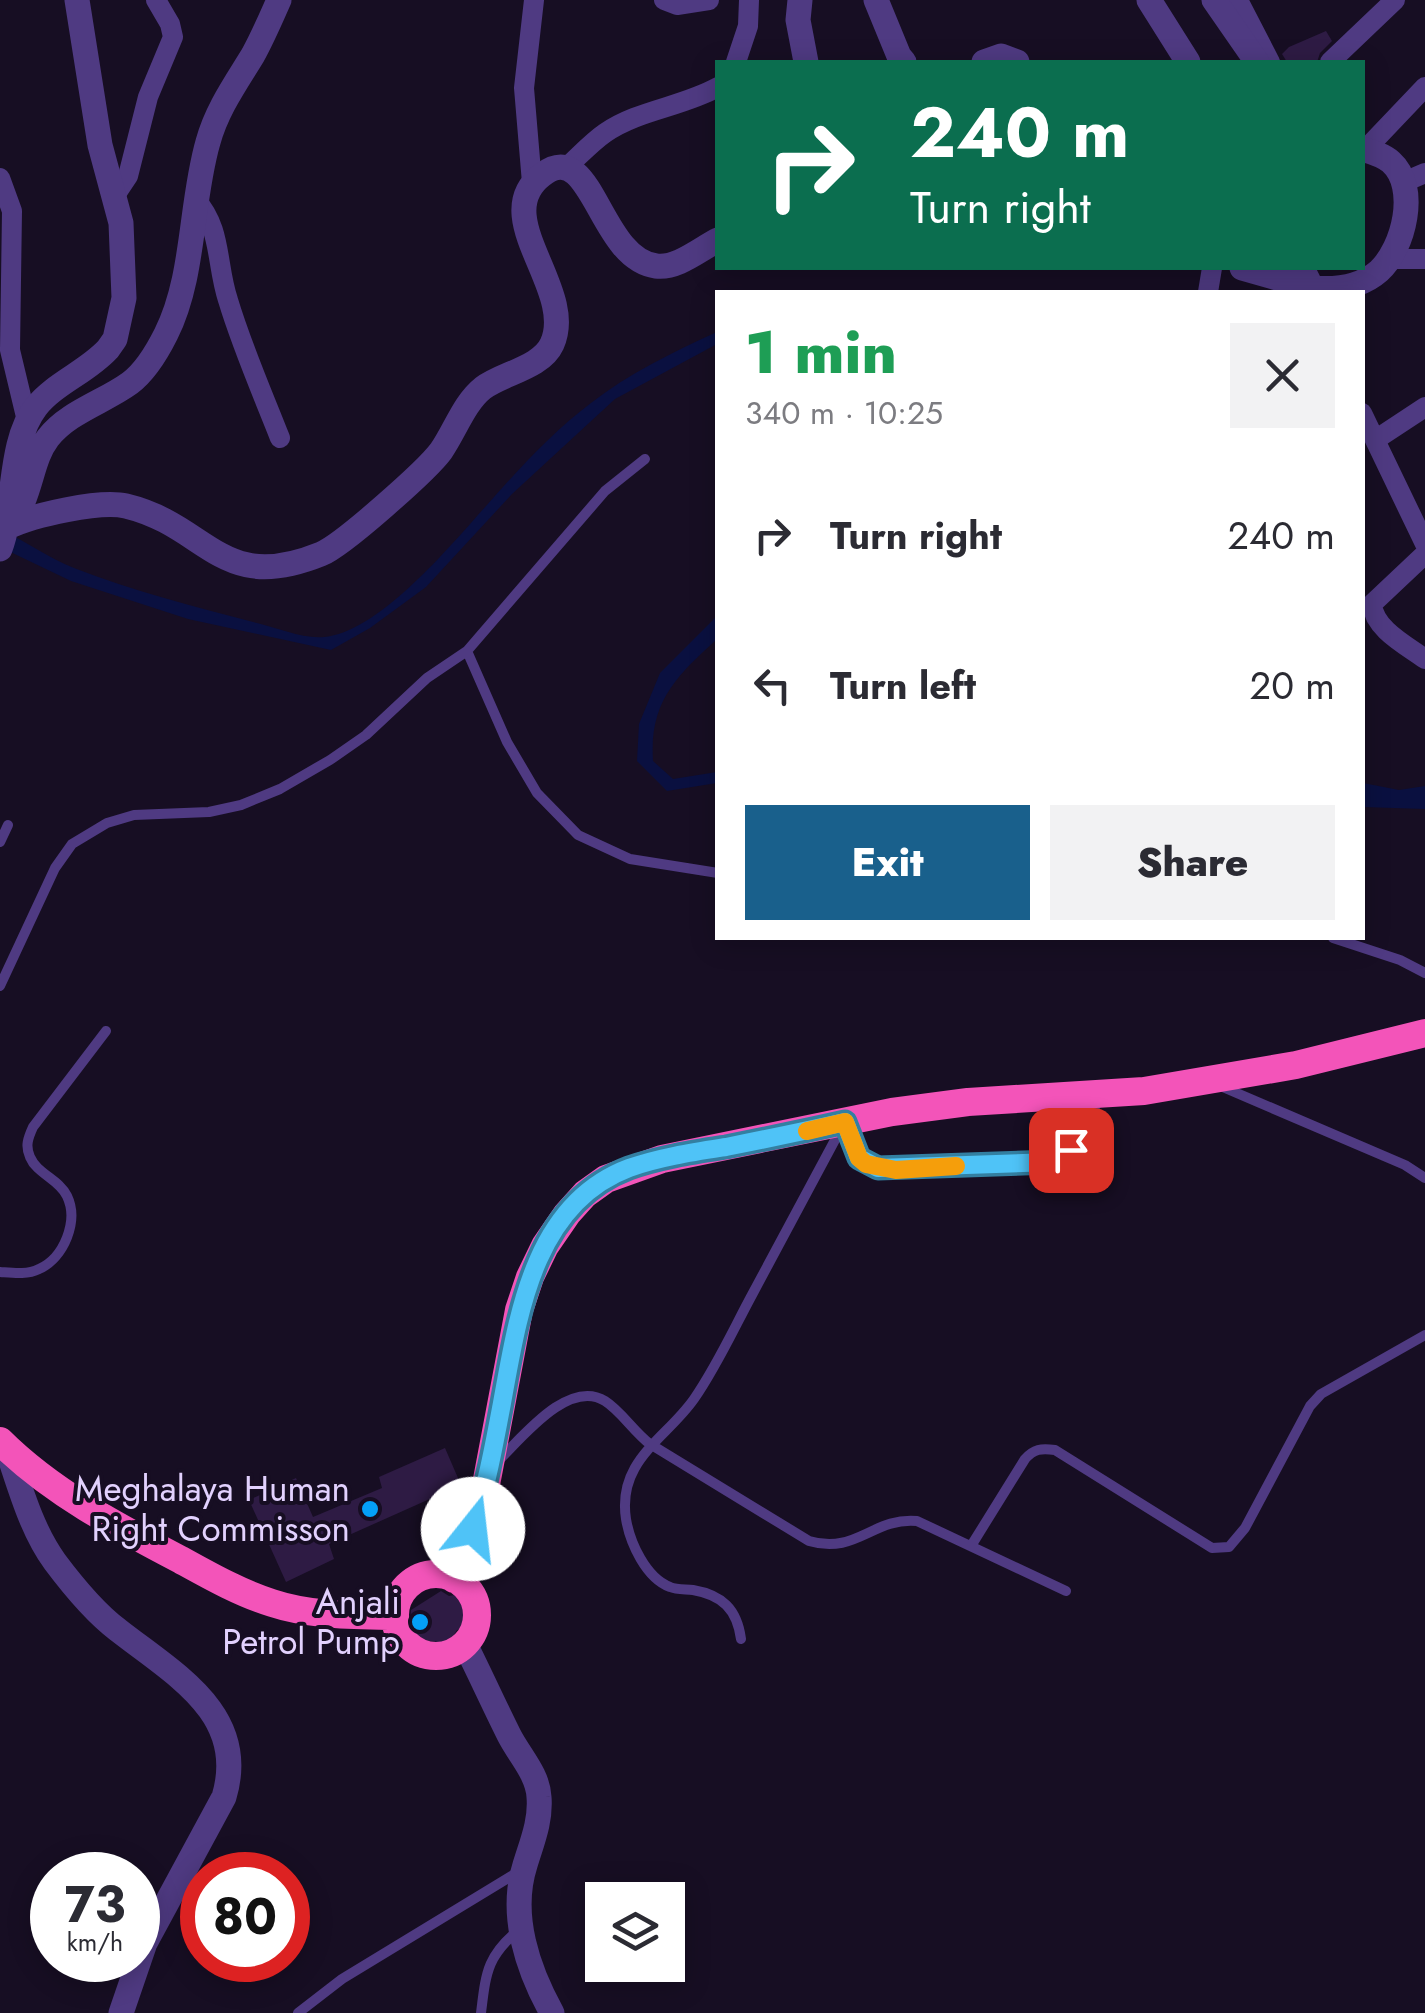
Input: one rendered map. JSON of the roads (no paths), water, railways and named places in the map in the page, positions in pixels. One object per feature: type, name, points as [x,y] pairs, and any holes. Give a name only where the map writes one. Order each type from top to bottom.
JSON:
[{"type":"highway","points":[[454,1578],[489,1470],[519,1310],[530,1277],[545,1246],[585,1194],[606,1179],[662,1159],[845,1122],[968,1102],[1101,1096],[1208,1081],[1340,1056],[1425,1033]]},
{"type":"highway","points":[[4,1445],[102,1517],[220,1581],[272,1603],[308,1611],[395,1616]]},
{"type":"highway","points":[[431,1575],[454,1578],[473,1596],[476,1608],[473,1634],[466,1644],[444,1655],[421,1653],[402,1639],[395,1616],[396,1604],[409,1584],[431,1575]]},
{"type":"street","points":[[4,538],[27,421],[46,396],[99,359],[115,339],[124,280],[121,222],[100,144],[77,0]]},
{"type":"street","points":[[116,194],[128,176],[148,97],[173,37],[156,0]]},
{"type":"street","points":[[4,538],[24,506],[48,438],[73,417],[133,381],[168,331],[182,284],[195,199],[218,114],[279,0]]},
{"type":"street","points":[[4,538],[55,512],[121,505],[157,518],[216,553],[250,567],[296,563],[327,552],[344,540],[430,464],[484,388],[541,358],[551,347],[556,331],[556,307],[523,216],[532,183],[524,88],[534,0]]},
{"type":"street","points":[[664,0],[677,4],[709,0]]},
{"type":"street","points":[[737,60],[748,26],[750,0]]},
{"type":"street","points":[[800,0],[798,20],[806,60]]},
{"type":"street","points":[[876,0],[902,60]]},
{"type":"street","points":[[1149,0],[1187,60]]},
{"type":"street","points":[[1214,0],[1256,60]]},
{"type":"street","points":[[1238,0],[1269,60]]},
{"type":"street","points":[[1332,60],[1395,0]]},
{"type":"street","points":[[1365,149],[1425,87]]},
{"type":"street","points":[[568,166],[605,133],[715,89]]},
{"type":"street","points":[[1251,270],[1309,283],[1352,285],[1379,272],[1389,259],[1404,219],[1414,177],[1365,150]]},
{"type":"street","points":[[532,183],[557,166],[568,166],[582,177],[607,227],[645,262],[657,266],[670,265],[715,242]]},
{"type":"street","points":[[0,178],[12,211],[10,350],[27,421]]},
{"type":"street","points":[[195,199],[215,229],[226,294],[280,438]]},
{"type":"street","points":[[1389,259],[1425,258]]},
{"type":"street","points":[[1375,440],[1425,407]]},
{"type":"street","points":[[1365,420],[1425,544]]},
{"type":"street","points":[[1425,554],[1372,604],[1376,618],[1388,631],[1425,659]]},
{"type":"street","points":[[4,1445],[29,1515],[54,1560],[116,1628],[161,1660],[207,1704],[230,1749],[231,1774],[224,1797],[146,1943],[121,2013]]},
{"type":"street","points":[[466,1644],[540,1796],[536,1833],[523,1869],[522,1928],[525,1954],[552,2013]]},
{"type":"lane","points":[[0,986],[55,868],[72,844],[121,819],[170,812],[209,812],[241,805],[280,789],[366,735],[427,678],[466,652],[606,491],[646,459]]},
{"type":"lane","points":[[466,652],[507,742],[537,793],[578,835],[630,858],[715,872]]},
{"type":"lane","points":[[0,842],[8,826]]},
{"type":"lane","points":[[1339,940],[1425,972]]},
{"type":"lane","points":[[0,1272],[37,1270],[63,1246],[72,1214],[69,1198],[59,1184],[34,1164],[27,1152],[27,1140],[106,1031]]},
{"type":"lane","points":[[1208,1081],[1405,1165],[1425,1178]]},
{"type":"lane","points":[[845,1122],[859,1158],[878,1168],[1052,1162],[1071,1150],[1101,1096]]},
{"type":"lane","points":[[741,1639],[738,1622],[728,1605],[714,1594],[671,1588],[656,1578],[638,1555],[626,1519],[626,1494],[634,1466],[650,1444],[674,1424],[712,1370],[845,1122]]},
{"type":"lane","points":[[971,1546],[1025,1459],[1031,1452],[1044,1448],[1054,1450],[1212,1548],[1229,1546],[1246,1528],[1310,1406],[1322,1394],[1425,1335]]},
{"type":"lane","points":[[489,1470],[555,1407],[574,1396],[592,1394],[608,1402],[650,1444],[809,1542],[839,1546],[890,1522],[917,1520],[1066,1591]]},
{"type":"lane","points":[[298,2013],[342,1978],[523,1869]]},
{"type":"lane","points":[[482,2013],[485,1976],[491,1958],[501,1944],[522,1928]]},
{"type":"place","name":"Meghalaya Human Right Commisson","points":[[370,1509]]},
{"type":"place","name":"Anjali Petrol Pump","points":[[420,1622]]}]
